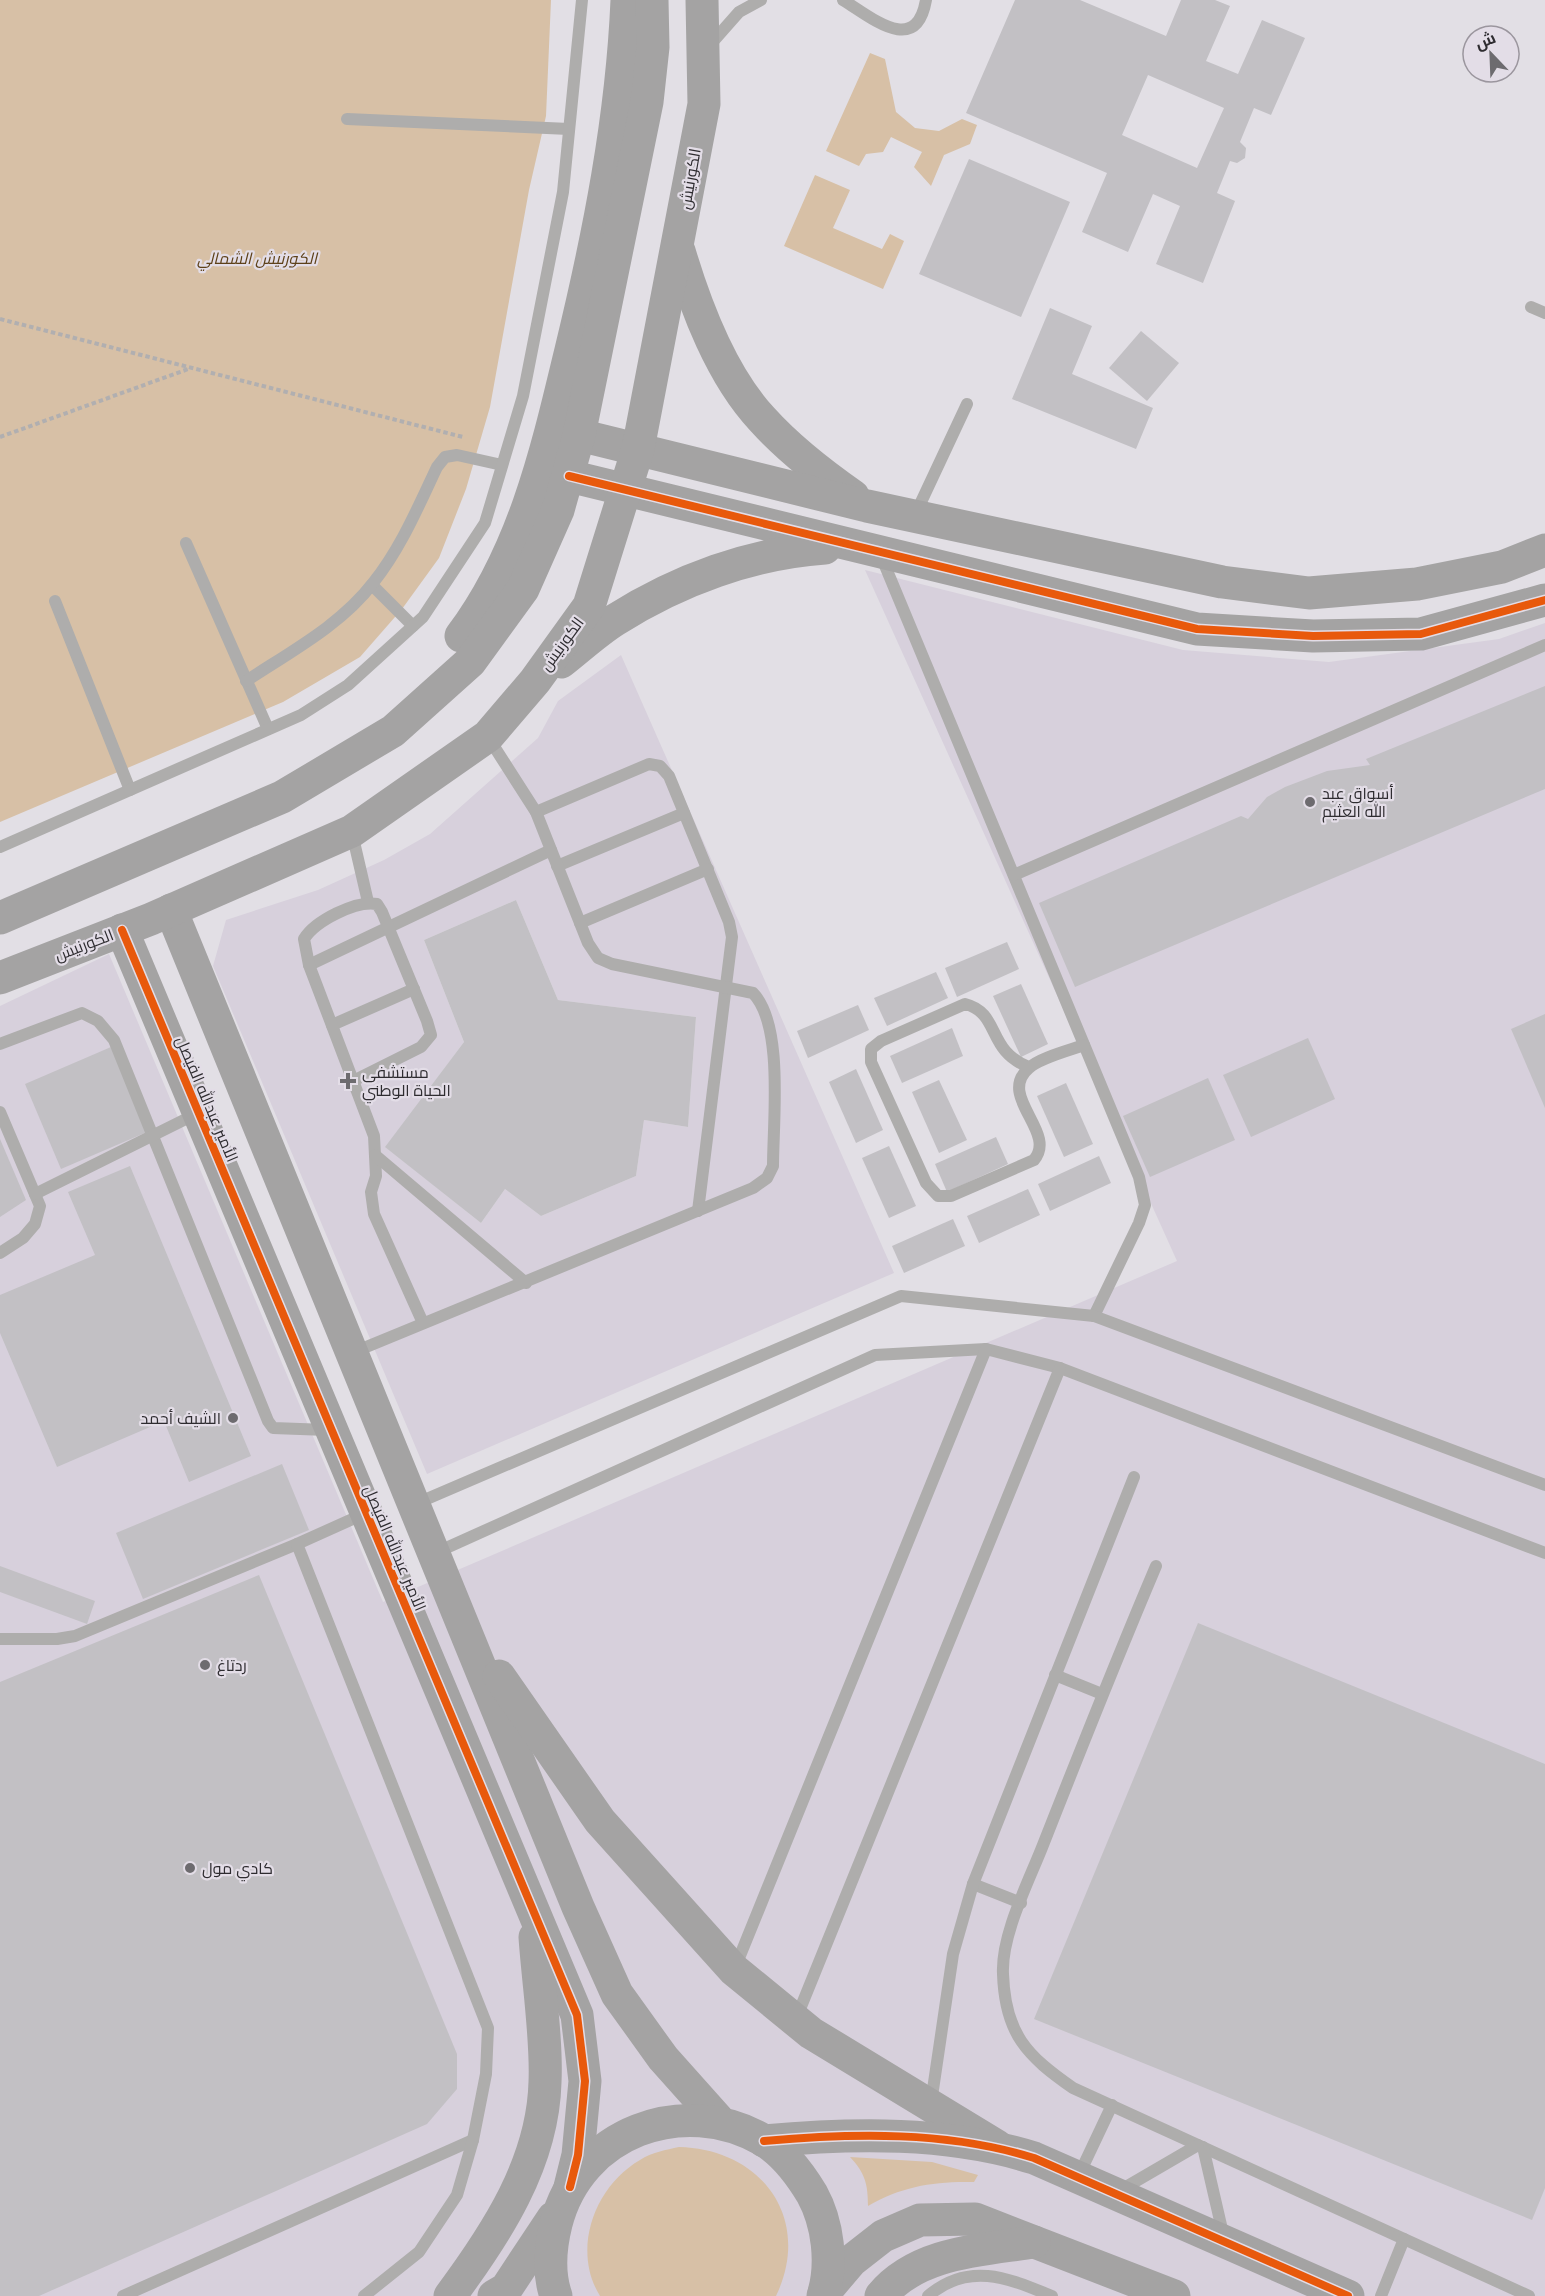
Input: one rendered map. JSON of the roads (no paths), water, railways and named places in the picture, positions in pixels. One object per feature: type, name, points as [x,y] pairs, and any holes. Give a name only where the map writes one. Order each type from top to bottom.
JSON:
[{"type":"street","points":[[328,769],[394,711],[447,655],[483,607],[512,550],[542,469],[584,296],[617,120],[624,64],[627,0]]},
{"type":"street","points":[[0,918],[282,797],[393,731],[470,662],[523,589],[558,510],[579,435],[647,102],[652,48],[652,0]]},
{"type":"street","name":"الكورنيش","points":[[0,978],[171,910],[352,831],[488,736],[535,681],[589,606],[638,449],[678,247],[704,104],[702,0]]},
{"type":"street","points":[[678,247],[692,295],[708,333],[732,376],[760,418],[806,463],[867,506]]},
{"type":"street","points":[[579,435],[867,506],[1222,582],[1309,593],[1417,584],[1502,567],[1545,550]]},
{"type":"street","points":[[569,476],[1197,629],[1313,636],[1421,634],[1545,600]]},
{"type":"street","points":[[535,681],[615,620],[668,591],[737,563],[789,550],[866,549]]},
{"type":"street","name":"الأمير عبدالله الفيصل","points":[[171,910],[578,1907],[617,1994],[663,2058],[721,2123]]},
{"type":"street","name":"الأمير عبدالله الفيصل","points":[[122,930],[577,2015],[585,2081],[578,2155],[550,2244],[552,2283],[556,2296]]},
{"type":"street","points":[[460,1620],[600,1821],[734,1970],[811,2033],[997,2146]]},
{"type":"street","points":[[450,2296],[483,2252],[517,2193],[538,2127],[546,2083],[533,1911]]},
{"type":"street","points":[[494,2296],[506,2289],[565,2196],[598,2153],[635,2130],[677,2120],[721,2123],[764,2141],[797,2169],[819,2207],[829,2249],[824,2295]]},
{"type":"street","points":[[764,2141],[827,2135],[919,2138],[997,2146],[1034,2158],[1348,2296]]},
{"type":"street","points":[[824,2295],[851,2261],[883,2236],[920,2220],[975,2219],[1037,2241],[1167,2295]]},
{"type":"street","points":[[882,2296],[891,2283],[926,2263],[1037,2241]]},
{"type":"lane","points":[[0,847],[301,715],[348,685],[423,617],[485,523],[523,396],[563,192],[582,0]]},
{"type":"lane","points":[[703,53],[739,12],[761,0]]},
{"type":"lane","points":[[843,0],[885,27],[897,31],[915,25],[924,12],[926,0]]},
{"type":"lane","points":[[347,119],[569,129]]},
{"type":"lane","points":[[1531,307],[1545,313]]},
{"type":"lane","points":[[915,516],[967,404]]},
{"type":"lane","points":[[246,681],[326,628],[372,585],[402,542],[437,467],[445,457],[457,455],[502,465]]},
{"type":"lane","points":[[186,543],[267,729]]},
{"type":"lane","points":[[866,549],[1014,875],[1139,1177],[1145,1204],[1139,1223],[1094,1316]]},
{"type":"lane","points":[[372,585],[413,626]]},
{"type":"lane","points":[[56,601],[130,790]]},
{"type":"lane","points":[[1014,875],[1545,645]]},
{"type":"lane","points":[[352,1353],[753,1188],[767,1178],[773,1166],[773,1033],[768,1015],[753,993],[612,964],[598,958],[580,923],[536,812],[488,736]]},
{"type":"lane","points":[[536,812],[649,764],[660,766],[669,776],[708,869],[729,922],[732,937],[698,1211]]},
{"type":"lane","points":[[557,866],[684,813]]},
{"type":"lane","points":[[352,831],[368,902]]},
{"type":"lane","points":[[309,966],[388,926],[551,850]]},
{"type":"lane","points":[[580,923],[708,869]]},
{"type":"lane","points":[[353,1081],[421,1047],[431,1035],[388,926],[377,904],[368,902],[321,921],[310,928],[304,939],[309,966],[374,1136],[376,1176],[371,1192],[375,1214],[423,1323]]},
{"type":"lane","points":[[332,1025],[414,989]]},
{"type":"lane","points":[[1029,1067],[1013,1061],[1005,1053],[984,1012],[965,1004],[881,1041],[871,1049],[871,1062],[926,1183],[938,1196],[951,1196],[1034,1160],[1040,1153],[1042,1144],[1019,1090],[1020,1080],[1029,1067],[1084,1044]]},
{"type":"lane","points":[[0,1044],[82,1013],[98,1021],[114,1040],[267,1421],[273,1428],[331,1430]]},
{"type":"lane","points":[[0,1112],[40,1206],[35,1224],[23,1238],[0,1253]]},
{"type":"lane","points":[[35,1194],[198,1113]]},
{"type":"lane","points":[[375,1155],[526,1283]]},
{"type":"lane","points":[[414,1505],[901,1296],[1094,1316],[1545,1485]]},
{"type":"lane","points":[[734,1970],[986,1349]]},
{"type":"lane","points":[[434,1554],[874,1355],[986,1349],[1060,1368],[1545,1553]]},
{"type":"lane","points":[[795,2020],[1060,1368]]},
{"type":"lane","points":[[931,2107],[949,1975],[973,1884],[1134,1477]]},
{"type":"lane","points":[[0,1639],[57,1639],[75,1635],[297,1544],[366,1513]]},
{"type":"lane","points":[[297,1544],[488,2028],[486,2074],[473,2140],[457,2195],[419,2252],[364,2296]]},
{"type":"lane","points":[[1156,1566],[1102,1694],[1004,1953],[1003,1974],[1013,2025],[1028,2053],[1073,2088],[1529,2296]]},
{"type":"lane","points":[[1055,1675],[1102,1694]]},
{"type":"lane","points":[[973,1884],[1021,1903]]},
{"type":"lane","points":[[1078,2178],[1112,2105]]},
{"type":"lane","points":[[123,2296],[473,2140]]},
{"type":"lane","points":[[1115,2194],[1201,2146]]},
{"type":"lane","points":[[1201,2146],[1225,2242]]},
{"type":"lane","points":[[1381,2296],[1404,2239]]},
{"type":"lane","points":[[928,2296],[963,2277],[990,2274],[1052,2296]]},
{"type":"place","name":"أسواق عبد الله العثيم","points":[[1310,802]]},
{"type":"place","name":"مستشفى الحياة الوطني","points":[[348,1081]]},
{"type":"place","name":"الشيف أحمد","points":[[233,1418]]},
{"type":"place","name":"ردتاغ","points":[[205,1665]]},
{"type":"place","name":"كادي مول","points":[[190,1868]]},
{"type":"park label","name":"الكورنيش الشمالي","points":[[257,258]]}]
